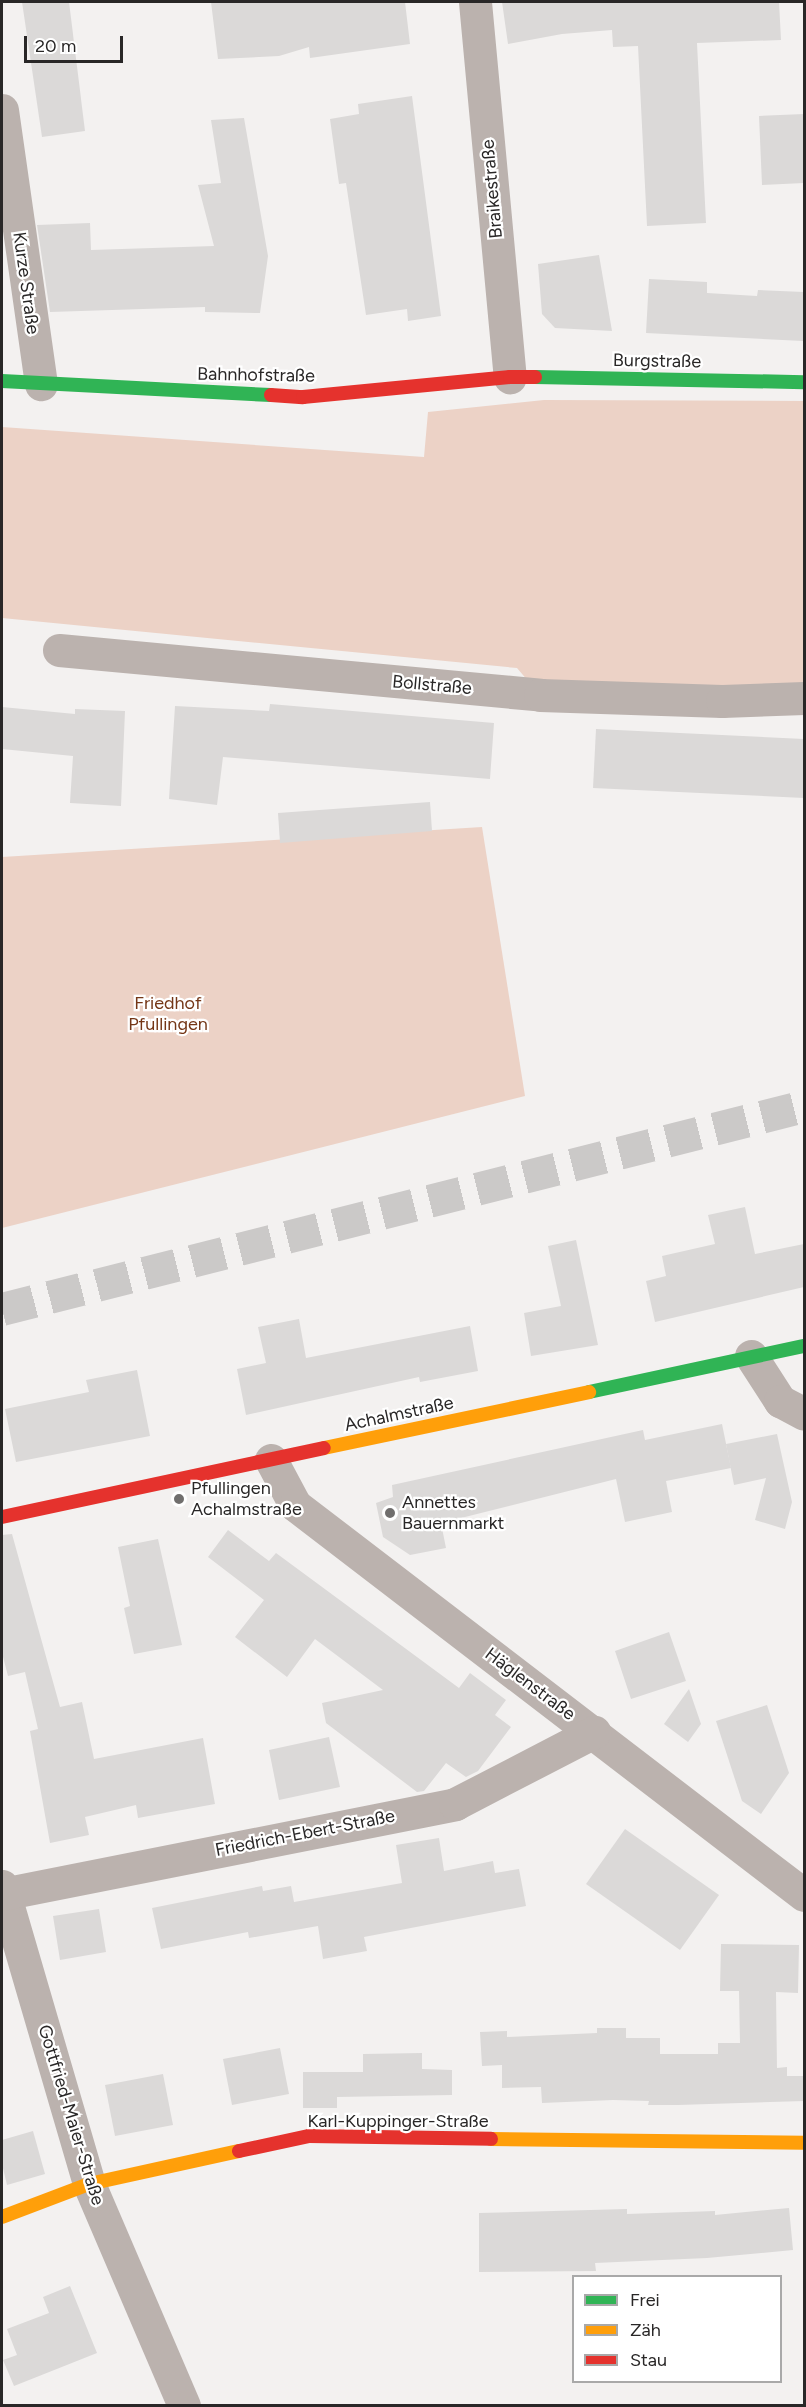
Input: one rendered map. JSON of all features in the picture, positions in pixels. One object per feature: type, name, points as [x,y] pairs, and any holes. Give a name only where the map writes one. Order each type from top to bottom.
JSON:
[{"type":"street","name":"Braikestraße","points":[[475,2],[510,377]]},
{"type":"street","name":"Kurze Straße","points":[[2,110],[41,384]]},
{"type":"street","name":"Burgstraße","points":[[510,377],[804,382]]},
{"type":"street","name":"Bahnhofstraße","points":[[2,381],[303,397],[510,377]]},
{"type":"street","name":"Bollstraße","points":[[60,650],[540,695],[722,701],[804,698]]},
{"type":"street","name":"Achalmstraße","points":[[2,1517],[804,1346]]},
{"type":"street","points":[[751,1356],[780,1401],[804,1414]]},
{"type":"street","name":"Häglenstraße","points":[[271,1460],[295,1505],[804,1895]]},
{"type":"street","name":"Friedrich-Ebert-Straße","points":[[2,1891],[455,1804],[594,1732]]},
{"type":"street","name":"Gottfried-Maier-Straße","points":[[2,1891],[89,2184],[184,2406]]},
{"type":"street","name":"Karl-Kuppinger-Straße","points":[[2,2217],[89,2184],[309,2136],[804,2143]]},
{"type":"green space","points":[[544,400],[804,401],[804,698],[540,695],[517,668],[2,618],[2,427],[424,457],[428,412]]},
{"type":"green space","name":"Friedhof Pfullingen","points":[[482,827],[525,1096],[2,1228],[2,857]]},
{"type":"building","points":[[22,2],[69,2],[85,131],[42,137]]},
{"type":"building","points":[[211,2],[405,2],[410,44],[310,58],[309,47],[279,56],[218,59]]},
{"type":"building","points":[[502,2],[779,2],[781,40],[697,43],[706,223],[647,226],[638,46],[613,47],[612,30],[562,34],[508,44]]},
{"type":"building","points":[[412,96],[441,316],[408,321],[407,309],[366,315],[346,183],[339,184],[330,119],[359,114],[358,104]]},
{"type":"building","points":[[804,114],[804,183],[762,185],[759,116]]},
{"type":"building","points":[[244,118],[268,256],[260,313],[205,312],[205,307],[50,312],[37,225],[90,223],[91,250],[214,246],[198,185],[221,183],[211,120]]},
{"type":"building","points":[[599,255],[612,331],[555,328],[542,314],[538,264]]},
{"type":"building","points":[[649,279],[707,282],[707,293],[757,296],[758,290],[804,292],[803,341],[646,333]]},
{"type":"building","points":[[270,704],[494,723],[490,779],[223,757],[217,805],[169,799],[175,706],[269,711]]},
{"type":"building","points":[[2,707],[75,714],[75,709],[125,711],[121,806],[70,803],[73,756],[2,749]]},
{"type":"building","points":[[596,729],[804,739],[804,798],[593,788]]},
{"type":"building","points":[[430,802],[432,831],[280,843],[278,813]]},
{"type":"building","points":[[745,1207],[755,1254],[804,1244],[804,1287],[655,1322],[646,1281],[666,1276],[662,1256],[715,1244],[708,1215]]},
{"type":"building","points":[[576,1240],[598,1345],[531,1356],[524,1313],[561,1306],[548,1246]]},
{"type":"building","points":[[299,1319],[306,1358],[470,1326],[478,1371],[420,1382],[419,1377],[246,1415],[237,1369],[266,1363],[258,1327]]},
{"type":"building","points":[[137,1370],[150,1436],[16,1462],[5,1409],[89,1392],[86,1380]]},
{"type":"building","points":[[722,1424],[731,1468],[666,1481],[672,1512],[625,1522],[616,1479],[441,1523],[446,1548],[410,1555],[383,1537],[376,1503],[393,1497],[392,1485],[643,1430],[645,1440]]},
{"type":"building","points":[[777,1434],[792,1502],[785,1529],[755,1520],[766,1478],[734,1485],[726,1444]]},
{"type":"building","points":[[228,1530],[269,1561],[276,1553],[459,1688],[470,1673],[506,1700],[495,1715],[511,1727],[478,1771],[466,1777],[446,1763],[424,1791],[417,1792],[326,1723],[322,1703],[383,1690],[315,1639],[287,1677],[235,1637],[264,1600],[208,1557]]},
{"type":"building","points":[[12,1534],[60,1707],[82,1702],[94,1759],[203,1738],[215,1804],[138,1818],[136,1805],[85,1817],[89,1835],[50,1843],[30,1731],[38,1729],[25,1672],[8,1676],[2,1653],[2,1535]]},
{"type":"building","points":[[158,1539],[182,1645],[134,1654],[124,1608],[130,1606],[118,1547]]},
{"type":"building","points":[[669,1632],[686,1681],[631,1699],[615,1651]]},
{"type":"building","points":[[689,1689],[701,1724],[688,1742],[664,1724]]},
{"type":"building","points":[[767,1705],[789,1773],[761,1814],[742,1801],[716,1721]]},
{"type":"building","points":[[329,1737],[340,1787],[279,1800],[269,1750]]},
{"type":"building","points":[[625,1829],[719,1895],[680,1950],[586,1884]]},
{"type":"building","points":[[439,1838],[444,1871],[493,1861],[495,1873],[519,1869],[526,1906],[364,1937],[367,1951],[323,1959],[318,1926],[249,1938],[248,1932],[161,1949],[152,1908],[262,1886],[263,1891],[291,1886],[294,1902],[402,1883],[396,1845]]},
{"type":"building","points":[[99,1909],[106,1952],[60,1960],[53,1916]]},
{"type":"building","points":[[721,1944],[799,1945],[798,1993],[776,1992],[777,2068],[787,2067],[787,2076],[804,2076],[804,2101],[678,2105],[648,2105],[649,2101],[613,2100],[542,2103],[541,2087],[502,2088],[502,2065],[482,2066],[480,2032],[507,2031],[507,2037],[597,2033],[597,2028],[626,2028],[626,2038],[660,2038],[660,2054],[718,2054],[718,2043],[740,2043],[739,1991],[720,1991]]},
{"type":"building","points":[[280,2048],[289,2094],[232,2105],[223,2059]]},
{"type":"building","points":[[422,2053],[422,2069],[452,2070],[452,2095],[337,2097],[337,2108],[303,2108],[303,2072],[363,2072],[363,2054]]},
{"type":"building","points":[[163,2074],[173,2125],[115,2136],[105,2085]]},
{"type":"building","points":[[33,2131],[45,2174],[7,2185],[2,2164],[2,2140]]},
{"type":"building","points":[[789,2208],[793,2250],[707,2258],[595,2263],[596,2271],[479,2272],[479,2213],[627,2209],[627,2214],[715,2211],[715,2215]]},
{"type":"building","points":[[70,2286],[97,2353],[14,2386],[3,2360],[17,2355],[7,2329],[49,2313],[43,2297]]},
{"type":"tunnel","points":[[2,1309],[804,1106]]},
{"type":"traffic: fast","points":[[535,377],[804,382]]},
{"type":"traffic: fast","points":[[2,381],[271,395]]},
{"type":"traffic: fast","points":[[589,1392],[804,1346]]},
{"type":"traffic: slow","points":[[324,1448],[589,1392]]},
{"type":"traffic: slow","points":[[491,2139],[804,2143]]},
{"type":"traffic: slow","points":[[2,2217],[89,2184],[239,2151]]},
{"type":"traffic: jam","points":[[271,395],[303,397],[510,377],[535,377]]},
{"type":"traffic: jam","points":[[2,1517],[324,1448]]},
{"type":"traffic: jam","points":[[239,2151],[309,2136],[491,2139]]},
{"type":"place","name":"Pfullingen Achalmstraße","points":[[179,1499]]},
{"type":"place","name":"Annettes Bauernmarkt","points":[[390,1513]]}]
